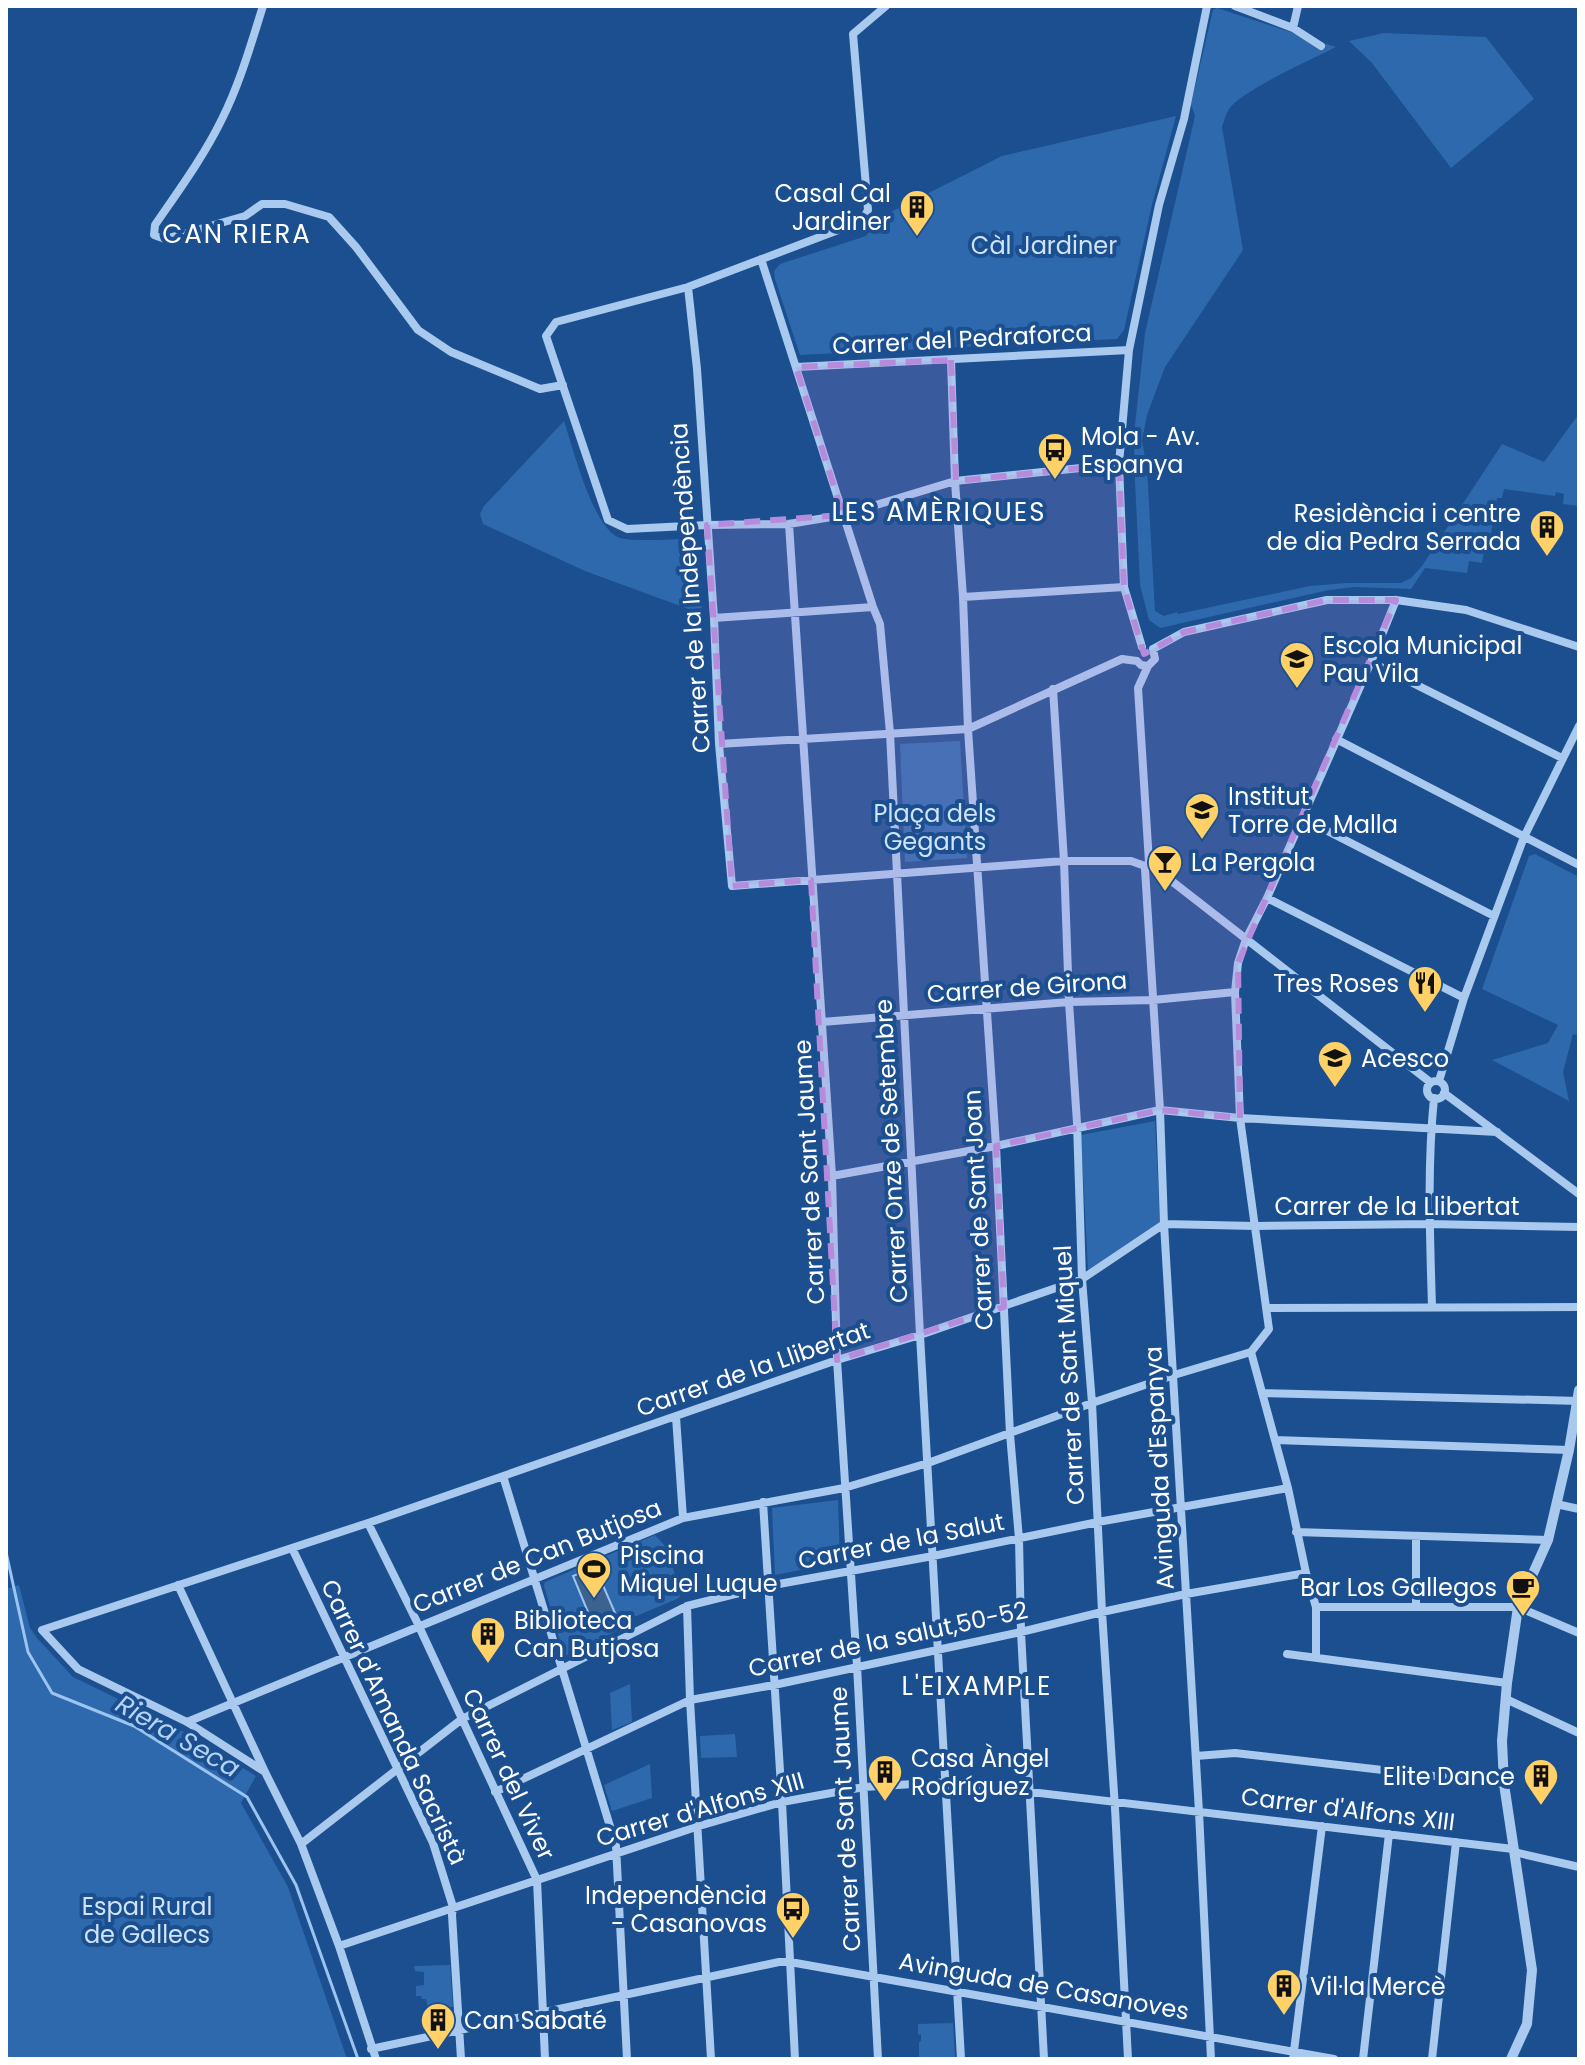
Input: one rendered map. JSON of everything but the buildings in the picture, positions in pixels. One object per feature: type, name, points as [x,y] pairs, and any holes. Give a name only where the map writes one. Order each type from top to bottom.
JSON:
[{"type":"street","points":[[263,6],[223,117],[200,160],[155,225],[154,235],[165,239],[245,216],[262,204],[285,204],[322,214],[329,217],[356,247],[418,330],[451,352],[540,389],[563,385]]},
{"type":"street","points":[[886,6],[853,34],[868,210],[862,221],[688,287],[556,322],[546,336],[608,520],[627,529],[789,524],[843,515],[955,481],[1119,464]]},
{"type":"street","points":[[1142,647],[1124,587],[1119,464],[1129,350],[1159,205],[1184,119],[1207,6]]},
{"type":"street","points":[[1235,6],[1293,28],[1321,46]]},
{"type":"street","points":[[1293,28],[1298,6]]},
{"type":"street","name":"Carrer Onze de Setembre","points":[[761,259],[880,624],[890,733],[961,2059]]},
{"type":"street","name":"Carrer de la Independència","points":[[688,287],[697,369],[719,744],[732,886],[811,880]]},
{"type":"street","name":"Carrer del Pedraforca","points":[[796,367],[1129,350]]},
{"type":"street","name":"Carrer de Sant Joan","points":[[951,360],[976,869],[1019,1539],[1021,1632],[1044,2059]]},
{"type":"street","name":"Carrer de Sant Jaume","points":[[789,524],[832,1176],[837,1360],[878,2059]]},
{"type":"street","points":[[963,597],[1124,587]]},
{"type":"street","points":[[1137,661],[1137,652],[1142,647],[1153,649],[1184,632],[1327,600],[1396,600],[1466,610],[1579,647]]},
{"type":"street","points":[[1316,1657],[1316,1607],[1251,1352],[1269,1329],[1240,1118],[1235,992],[1238,963],[1246,939],[1267,898],[1396,600]]},
{"type":"street","points":[[714,618],[873,607]]},
{"type":"street","points":[[719,744],[968,729],[1122,659],[1148,666],[1155,659],[1153,649]]},
{"type":"street","points":[[1371,662],[1562,758]]},
{"type":"street","name":"Avinguda d'Espanya","points":[[1148,666],[1138,688],[1164,1224],[1211,2059]]},
{"type":"street","name":"Carrer de Sant Miquel","points":[[1053,689],[1064,861],[1082,1279],[1092,1403],[1128,2059]]},
{"type":"street","points":[[811,880],[1064,861],[1131,861],[1147,867],[1157,862],[1160,872],[1435,1082],[1443,1085],[1444,1093],[1440,1098],[1434,1098],[1426,1090],[1435,1082],[1524,837],[1579,726]]},
{"type":"street","points":[[1336,739],[1579,865]]},
{"type":"street","points":[[1302,818],[1494,916]]},
{"type":"street","points":[[1267,898],[1464,998]]},
{"type":"street","name":"Carrer de Girona","points":[[822,1022],[1235,992]]},
{"type":"street","points":[[1444,1093],[1579,1194]]},
{"type":"street","points":[[1432,1307],[1429,1224],[1434,1098]]},
{"type":"street","points":[[832,1176],[996,1146],[1160,1110],[1240,1118],[1497,1132]]},
{"type":"street","name":"Carrer de la Llibertat","points":[[187,1722],[78,1669],[42,1630],[368,1523],[837,1360],[1082,1279],[1164,1224],[1579,1227]]},
{"type":"street","points":[[1267,1308],[1579,1307]]},
{"type":"street","name":"Carrer de Can Butjosa","points":[[187,1722],[683,1518],[844,1488],[928,1463],[1092,1403],[1251,1352]]},
{"type":"street","points":[[1262,1393],[1578,1397],[1548,1540],[1518,1607],[1507,1683],[1502,1741],[1504,1784],[1532,1970],[1527,2024],[1511,2059]]},
{"type":"street","points":[[676,1417],[683,1518]]},
{"type":"street","points":[[1275,1440],[1569,1450]]},
{"type":"street","points":[[503,1476],[617,1853],[627,2059]]},
{"type":"street","name":"Carrer de la Salut","points":[[301,1844],[462,1719],[687,1606],[768,1586],[1288,1488]]},
{"type":"street","points":[[763,1502],[795,2059]]},
{"type":"street","points":[[1556,1504],[1579,1509]]},
{"type":"street","name":"Carrer del Viver","points":[[368,1523],[537,1880],[545,2059]]},
{"type":"street","points":[[1296,1532],[1548,1540]]},
{"type":"street","points":[[1416,1536],[1416,1607]]},
{"type":"street","name":"Carrer d'Amanda Sacristà","points":[[292,1548],[433,1843],[453,1907],[461,2059]]},
{"type":"street","name":"Carrer de la salut,50-52","points":[[495,1792],[690,1700],[774,1685],[1186,1594],[1306,1573]]},
{"type":"street","points":[[178,1585],[301,1844],[376,2059]]},
{"type":"street","points":[[687,1606],[711,2059]]},
{"type":"street","points":[[1316,1607],[1518,1607],[1579,1633]]},
{"type":"street","points":[[1287,1654],[1507,1683]]},
{"type":"street","points":[[1506,1699],[1579,1733]]},
{"type":"street","points":[[187,1722],[265,1772]]},
{"type":"street","points":[[1196,1756],[1235,1753],[1504,1784]]},
{"type":"street","name":"Carrer d'Alfons XIII","points":[[339,1946],[699,1826],[782,1802],[864,1787],[947,1782],[1456,1842],[1513,1850],[1579,1867]]},
{"type":"street","points":[[1294,2056],[1322,1826]]},
{"type":"street","points":[[1363,2059],[1389,1834]]},
{"type":"street","points":[[1432,2059],[1456,1842]]},
{"type":"street","name":"Avinguda de Casanoves","points":[[371,2049],[707,1976],[790,1962],[1210,2036],[1294,2056],[1334,2059]]},
{"type":"highlighted area","points":[[951,360],[956,481],[1119,464],[1124,587],[1144,654],[1184,632],[1327,600],[1396,600],[1238,963],[1240,1118],[1160,1110],[996,1146],[1004,1307],[837,1360],[811,880],[732,886],[707,525],[843,515],[796,367]]},
{"type":"green space","points":[[1217,8],[1336,47],[1279,75],[1236,101],[1222,127],[1243,250],[1165,367],[1147,415],[1142,441],[1147,468],[1155,611],[1164,616],[1178,614],[1310,586],[1401,583],[1411,578],[1422,566],[1502,444],[1544,462],[1578,415],[1579,506],[1563,504],[1564,494],[1556,492],[1555,496],[1504,489],[1502,498],[1497,498],[1490,540],[1486,540],[1482,563],[1469,561],[1467,573],[1425,568],[1411,589],[1355,587],[1329,590],[1160,628],[1149,620],[1140,585],[1135,425],[1145,333],[1195,116],[1191,104],[1213,10]]},
{"type":"green space","points":[[1384,33],[1486,37],[1534,99],[1451,168],[1372,63],[1349,41]]},
{"type":"green space","name":"Càl Jardiner","points":[[1176,116],[1124,330],[1117,339],[800,355],[775,279],[774,271],[780,264],[866,236],[881,217],[1002,156]]},
{"type":"green space","points":[[564,421],[585,486],[601,520],[610,531],[626,539],[690,539],[699,550],[702,614],[585,571],[483,524],[480,514],[484,506]]},
{"type":"green space","name":"Plaça dels Gegants","points":[[960,741],[967,858],[905,862],[900,744]]},
{"type":"green space","points":[[1535,854],[1579,877],[1579,1036],[1573,1034],[1563,1072],[1569,1101],[1492,1060],[1548,1043],[1558,1025],[1482,989],[1529,856]]},
{"type":"green space","points":[[1155,1121],[1160,1223],[1088,1270],[1081,1135]]},
{"type":"green space","points":[[838,1500],[840,1562],[775,1575],[772,1508]]},
{"type":"green space","name":"Piscina Miquel Luque","points":[[655,1535],[675,1562],[673,1568],[679,1598],[627,1620],[627,1626],[564,1655],[545,1582]]},
{"type":"green space","name":"Espai Rural de Gallecs","points":[[19,1585],[30,1628],[73,1677],[174,1726],[256,1776],[241,1803],[288,1887],[347,2059],[6,2059],[6,1589]]},
{"type":"green space","points":[[630,1684],[632,1722],[612,1730],[610,1693]]},
{"type":"green space","points":[[735,1734],[737,1757],[701,1758],[700,1736]]},
{"type":"green space","points":[[650,1764],[652,1798],[612,1811],[604,1785]]},
{"type":"green space","points":[[450,1965],[453,2007],[428,2008],[426,1999],[416,1996],[416,1986],[424,1985],[424,1972],[415,1971],[414,1966]]},
{"type":"green space","points":[[953,2023],[955,2057],[919,2059],[921,2034],[918,2035],[918,2024]]},
{"type":"shaded area","points":[[595,1567],[601,1581],[588,1588],[602,1583],[618,1620],[595,1629],[573,1576]]},
{"type":"waterway","name":"Riera Seca","points":[[6,1552],[28,1652],[52,1693],[134,1726],[247,1797],[296,1885],[358,2059]]},
{"type":"place","name":"Casal Cal Jardiner","points":[[917,238]]},
{"type":"place","name":"Mola - Av. Espanya","points":[[1055,481]]},
{"type":"place","name":"Residència i centre de dia Pedra Serrada","points":[[1547,558]]},
{"type":"place","name":"Escola Municipal Pau Vila","points":[[1297,690]]},
{"type":"place","name":"Institut Torre de Malla","points":[[1202,841]]},
{"type":"place","name":"La Pergola","points":[[1165,893]]},
{"type":"place","name":"Tres Roses","points":[[1425,1014]]},
{"type":"place","name":"Acesco","points":[[1335,1089]]},
{"type":"place","name":"Piscina Miquel Luque","points":[[594,1600]]},
{"type":"place","name":"Bar Los Gallegos","points":[[1523,1618]]},
{"type":"place","name":"Biblioteca Can Butjosa","points":[[488,1665]]},
{"type":"place","name":"Casa Àngel Rodríguez","points":[[885,1803]]},
{"type":"place","name":"Elite Dance","points":[[1541,1807]]},
{"type":"place","name":"Independència - Casanovas","points":[[793,1940]]},
{"type":"place","name":"Vil·la Mercè","points":[[1284,2017]]},
{"type":"place","name":"Can Sabaté","points":[[438,2051]]},
{"type":"district","name":"CAN RIERA","points":[[237,234]]},
{"type":"district","name":"LES AMÈRIQUES","points":[[939,512]]},
{"type":"district","name":"L'EIXAMPLE","points":[[977,1686]]}]
